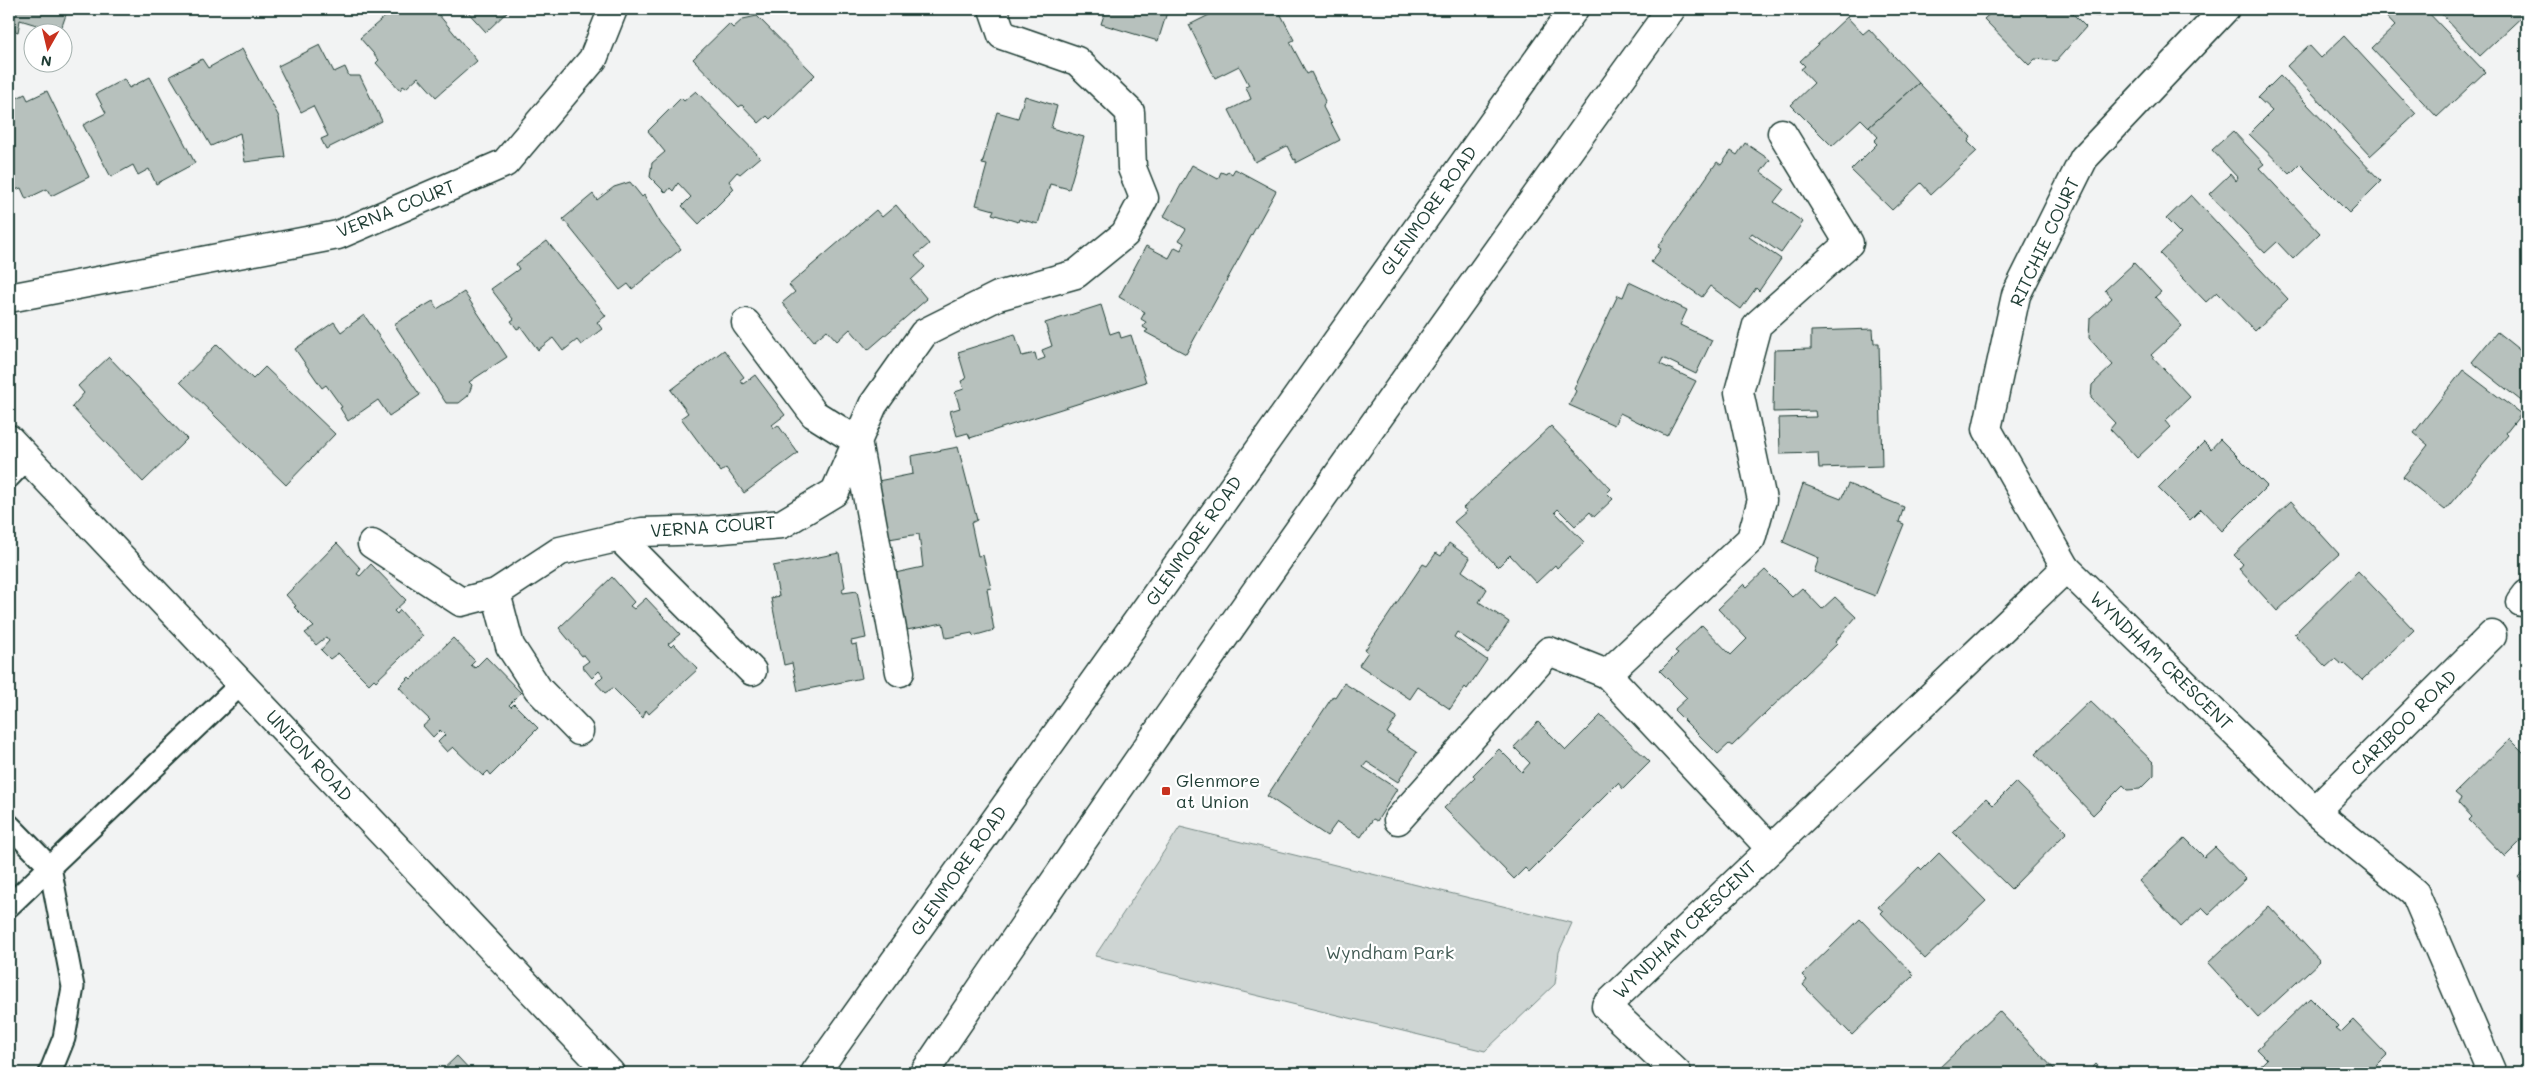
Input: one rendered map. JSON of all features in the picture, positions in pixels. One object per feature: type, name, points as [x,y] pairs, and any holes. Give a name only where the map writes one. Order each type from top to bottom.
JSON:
[{"type":"street","name":"VERNA COURT","points":[[9,298],[338,235],[505,164],[592,59],[613,9]]},
{"type":"street","name":"VERNA COURT","points":[[372,544],[460,602],[496,593],[560,552],[642,532],[711,530],[782,524],[835,492],[873,405],[924,333],[998,296],[1076,274],[1125,234],[1144,198],[1132,168],[1130,112],[1077,61],[1002,35],[993,9]]},
{"type":"street","name":"GLENMORE ROAD","points":[[815,1073],[1574,9]]},
{"type":"street","points":[[924,1073],[1095,820],[1503,241],[1671,9]]},
{"type":"street","name":"RITCHIE COURT","points":[[2066,568],[1987,429],[2016,295],[2084,158],[2225,9]]},
{"type":"street","points":[[1607,674],[1751,539],[1762,500],[1739,392],[1757,325],[1850,243],[1782,133]]},
{"type":"street","points":[[746,323],[814,414],[857,441],[900,672]]},
{"type":"street","name":"UNION ROAD","points":[[15,458],[241,684],[610,1073]]},
{"type":"street","name":"VERNA COURT","points":[[619,537],[752,671]]},
{"type":"street","name":"WYNDHAM CRESCENT","points":[[1677,1073],[1606,1006],[2066,568],[2315,811],[2415,893],[2492,1073]]},
{"type":"street","points":[[496,593],[510,646],[538,689],[579,731]]},
{"type":"street","name":"CARIBOO ROAD","points":[[2315,811],[2492,635]]},
{"type":"street","name":"WYNDHAM CRESCENT","points":[[1398,820],[1549,651],[1607,674],[1771,849]]},
{"type":"lane","points":[[9,906],[241,684]]},
{"type":"lane","points":[[9,825],[50,867],[73,986],[64,1038],[50,1073]]},
{"type":"green space","name":"Wyndham Park","points":[[1180,827],[1572,923],[1559,952],[1555,984],[1485,1051],[1095,956]]},
{"type":"building","points":[[9,9],[68,9],[63,22],[27,22],[20,20],[18,32],[9,29]]},
{"type":"building","points":[[394,9],[434,9],[477,61],[436,97],[418,77],[406,88],[403,86],[400,90],[376,63],[379,60],[360,38]]},
{"type":"building","points":[[465,9],[510,9],[486,32]]},
{"type":"building","points":[[1106,9],[1168,9],[1158,41],[1101,24]]},
{"type":"building","points":[[1214,9],[1278,9],[1294,40],[1290,42],[1307,74],[1311,72],[1325,101],[1323,107],[1340,140],[1296,163],[1296,159],[1294,160],[1287,146],[1255,162],[1229,110],[1251,99],[1246,87],[1249,85],[1239,66],[1215,78],[1189,25],[1215,12]]},
{"type":"building","points":[[1995,9],[2068,9],[2086,27],[2056,61],[2035,59],[2029,65],[1984,19]]},
{"type":"building","points":[[2080,9],[2106,9],[2099,16],[2086,15]]},
{"type":"building","points":[[2379,9],[2425,9],[2485,72],[2437,117],[2372,48],[2395,26]]},
{"type":"building","points":[[2437,9],[2525,9],[2527,12],[2480,56]]},
{"type":"building","points":[[757,16],[815,75],[770,119],[767,116],[759,123],[742,105],[739,107],[693,59],[729,24],[733,28],[743,19]]},
{"type":"building","points":[[1847,17],[1863,34],[1869,29],[1919,83],[1869,127],[1861,119],[1832,146],[1791,105],[1814,83],[1801,69],[1805,66],[1800,61]]},
{"type":"building","points":[[2344,36],[2416,114],[2370,156],[2287,66],[2309,45],[2321,58]]},
{"type":"building","points":[[320,45],[334,72],[345,67],[349,76],[360,76],[382,121],[326,149],[321,139],[328,136],[313,106],[301,112],[278,66]]},
{"type":"building","points":[[242,49],[279,117],[285,157],[245,162],[240,133],[211,146],[170,76],[202,59],[208,68]]},
{"type":"building","points":[[2280,76],[2381,181],[2349,213],[2300,164],[2290,174],[2249,134],[2272,111],[2258,98]]},
{"type":"building","points":[[150,77],[195,163],[156,184],[149,169],[138,175],[133,165],[111,177],[83,125],[106,113],[96,94],[124,79],[129,88]]},
{"type":"building","points":[[1919,83],[1971,137],[1968,142],[1977,151],[1931,194],[1921,183],[1892,210],[1851,170],[1877,144],[1874,141],[1878,137],[1869,127]]},
{"type":"building","points":[[47,91],[89,177],[51,196],[47,189],[26,199],[21,188],[9,192],[9,102],[25,94],[28,100]]},
{"type":"building","points":[[696,91],[760,157],[740,174],[737,172],[729,181],[734,189],[699,224],[682,206],[691,197],[678,183],[673,191],[670,188],[666,193],[650,177],[652,163],[665,152],[648,131],[681,98],[684,101]]},
{"type":"building","points":[[1025,96],[1057,106],[1051,128],[1084,137],[1069,189],[1050,184],[1038,224],[1019,219],[1018,222],[992,214],[994,210],[976,205],[987,165],[982,164],[997,112],[1018,118]]},
{"type":"building","points":[[2233,131],[2264,164],[2259,168],[2320,233],[2293,259],[2277,242],[2265,253],[2209,194],[2230,174],[2236,181],[2238,178],[2212,150]]},
{"type":"building","points":[[1745,143],[1770,160],[1761,172],[1784,189],[1774,202],[1803,222],[1781,253],[1752,233],[1749,237],[1781,259],[1759,291],[1756,288],[1741,309],[1710,286],[1702,297],[1651,262],[1661,249],[1658,247],[1717,162],[1721,165],[1731,151],[1737,155]]},
{"type":"building","points":[[1192,165],[1218,179],[1221,172],[1226,174],[1228,171],[1232,174],[1235,169],[1276,191],[1186,354],[1145,332],[1148,330],[1143,327],[1146,322],[1141,319],[1145,312],[1119,297],[1146,246],[1169,258],[1175,247],[1181,250],[1184,243],[1179,240],[1186,229],[1164,216]]},
{"type":"building","points":[[630,182],[642,197],[644,195],[661,224],[681,249],[632,289],[628,284],[620,290],[563,219],[593,194],[597,200],[614,187]]},
{"type":"building","points":[[2191,195],[2288,299],[2255,331],[2217,292],[2206,302],[2160,254],[2181,234],[2166,219]]},
{"type":"building","points":[[896,205],[929,244],[915,256],[925,267],[911,280],[927,299],[868,350],[850,329],[837,341],[827,330],[814,341],[782,303],[795,292],[789,285],[876,210],[882,217]]},
{"type":"building","points":[[547,241],[606,316],[597,322],[602,329],[581,345],[577,340],[563,351],[553,338],[538,350],[521,327],[517,329],[511,321],[514,319],[491,289],[519,269],[516,264]]},
{"type":"building","points":[[2134,263],[2161,292],[2155,297],[2182,326],[2151,355],[2190,397],[2165,421],[2170,427],[2137,458],[2110,429],[2115,423],[2091,398],[2092,385],[2113,365],[2089,338],[2090,318],[2112,298],[2105,290]]},
{"type":"building","points":[[1629,282],[1687,310],[1680,325],[1712,340],[1696,374],[1663,358],[1660,364],[1696,381],[1667,436],[1620,413],[1614,425],[1569,405],[1576,391],[1574,389],[1618,295],[1623,297]]},
{"type":"building","points":[[464,292],[507,357],[469,382],[472,385],[468,396],[459,403],[446,403],[394,324],[433,301],[437,309]]},
{"type":"building","points":[[1101,305],[1110,334],[1119,331],[1121,338],[1131,335],[1146,382],[970,438],[968,433],[957,436],[950,411],[960,408],[955,392],[964,389],[961,381],[966,379],[958,352],[1015,334],[1022,356],[1035,353],[1037,361],[1045,358],[1042,350],[1052,346],[1045,323]]},
{"type":"building","points":[[364,315],[420,395],[389,416],[378,400],[348,421],[340,408],[342,407],[326,385],[322,388],[295,349],[334,322],[341,332]]},
{"type":"building","points":[[1873,329],[1874,343],[1879,343],[1882,466],[1819,468],[1818,453],[1780,454],[1779,418],[1816,417],[1815,411],[1773,412],[1774,350],[1811,349],[1811,331]]},
{"type":"building","points":[[2497,332],[2527,356],[2527,401],[2525,404],[2472,362]]},
{"type":"building","points":[[217,344],[253,379],[265,367],[335,434],[286,485],[180,382]]},
{"type":"building","points":[[724,350],[744,377],[740,380],[743,384],[755,375],[785,415],[772,425],[774,428],[778,425],[798,453],[744,493],[726,468],[721,472],[681,418],[688,413],[671,390]]},
{"type":"building","points":[[109,357],[187,439],[143,482],[72,407],[84,393],[78,386]]},
{"type":"building","points":[[2463,370],[2521,414],[2506,433],[2508,435],[2445,510],[2403,477],[2428,445],[2414,433]]},
{"type":"building","points":[[1551,426],[1611,489],[1607,493],[1613,499],[1594,517],[1590,512],[1575,526],[1558,509],[1555,512],[1584,542],[1557,568],[1555,565],[1536,583],[1510,555],[1498,567],[1454,522],[1467,511],[1463,508]]},
{"type":"building","points":[[2220,439],[2267,486],[2222,531],[2201,509],[2190,520],[2158,488],[2204,442],[2211,449]]},
{"type":"building","points":[[958,447],[977,520],[971,523],[978,556],[983,555],[991,588],[987,589],[994,630],[973,636],[972,633],[946,638],[943,623],[907,630],[895,573],[923,567],[919,534],[889,539],[878,481],[913,474],[911,456]]},
{"type":"building","points":[[1803,484],[1841,499],[1848,484],[1904,507],[1899,522],[1904,524],[1875,596],[1814,572],[1819,558],[1783,542]]},
{"type":"building","points":[[2291,501],[2339,554],[2277,611],[2239,569],[2243,564],[2234,555]]},
{"type":"building","points":[[337,543],[361,569],[357,574],[360,576],[371,564],[406,600],[394,611],[397,614],[400,610],[423,636],[376,681],[374,679],[369,684],[338,653],[330,659],[321,650],[329,641],[326,637],[316,645],[305,633],[314,627],[294,607],[296,606],[286,595]]},
{"type":"building","points":[[1449,543],[1470,558],[1462,571],[1487,589],[1479,602],[1509,622],[1488,653],[1457,632],[1454,637],[1487,660],[1467,689],[1465,687],[1450,709],[1418,687],[1410,699],[1359,665],[1368,652],[1365,650],[1423,564],[1427,566],[1436,553],[1441,556]]},
{"type":"building","points":[[839,553],[845,587],[842,589],[843,593],[857,591],[866,638],[851,641],[852,645],[856,644],[862,678],[798,691],[792,663],[784,665],[771,598],[779,596],[773,566]]},
{"type":"building","points":[[1765,570],[1792,597],[1802,588],[1822,609],[1835,597],[1856,617],[1835,642],[1837,644],[1732,746],[1729,744],[1718,754],[1674,710],[1687,698],[1660,671],[1678,653],[1675,651],[1702,625],[1731,655],[1747,639],[1718,609],[1744,584],[1747,587]]},
{"type":"building","points":[[2358,571],[2414,630],[2362,680],[2344,663],[2342,665],[2335,659],[2326,667],[2294,634]]},
{"type":"building","points":[[612,577],[634,602],[630,606],[634,609],[646,598],[680,634],[668,644],[671,647],[674,644],[698,669],[649,714],[646,710],[643,718],[613,688],[605,693],[596,683],[603,676],[599,671],[592,678],[582,666],[589,661],[584,655],[582,656],[559,628]]},
{"type":"building","points":[[453,638],[475,661],[471,665],[475,668],[486,657],[521,693],[509,705],[511,707],[514,704],[538,728],[491,775],[488,771],[483,776],[453,747],[447,752],[438,742],[445,735],[440,730],[433,737],[423,726],[430,720],[409,700],[399,687],[409,677],[411,679]]},
{"type":"building","points":[[1344,683],[1397,717],[1387,733],[1417,752],[1398,782],[1367,762],[1363,767],[1397,789],[1377,821],[1373,819],[1361,837],[1337,822],[1327,836],[1267,796],[1333,696],[1335,697]]},
{"type":"building","points":[[2090,701],[2154,763],[2154,775],[2140,789],[2128,790],[2123,785],[2093,815],[2035,754]]},
{"type":"building","points":[[1601,715],[1650,762],[1623,789],[1618,783],[1529,872],[1525,868],[1514,879],[1444,808],[1475,778],[1473,775],[1499,749],[1522,772],[1530,763],[1514,747],[1538,722],[1566,750]]},
{"type":"building","points":[[2510,739],[2527,756],[2527,835],[2505,857],[2469,820],[2472,817],[2459,803],[2461,798],[2455,793]]},
{"type":"building","points":[[2016,782],[2067,832],[2011,889],[1953,832],[1986,798],[1993,805]]},
{"type":"building","points":[[2185,838],[2204,857],[2215,847],[2246,879],[2209,914],[2202,907],[2181,927],[2139,881]]},
{"type":"building","points":[[1939,853],[1986,901],[1925,959],[1881,913],[1883,911],[1878,907],[1919,867],[1922,870]]},
{"type":"building","points":[[2527,863],[2527,888],[2518,877],[2525,870],[2522,867]]},
{"type":"building","points":[[2269,906],[2320,961],[2258,1018],[2208,963]]},
{"type":"building","points":[[1860,919],[1914,975],[1852,1035],[1803,985],[1807,980],[1802,975]]},
{"type":"building","points":[[2310,998],[2338,1026],[2335,1029],[2340,1033],[2353,1020],[2387,1055],[2369,1073],[2262,1073],[2262,1064],[2267,1059],[2257,1049]]},
{"type":"building","points":[[1999,1011],[2057,1072],[1942,1073],[1938,1069]]},
{"type":"building","points":[[457,1056],[473,1073],[439,1073]]},
{"type":"building","points":[[2096,1064],[2105,1073],[2087,1073]]},
{"type":"place","name":"Glenmore at Union","points":[[1166,791]]}]
